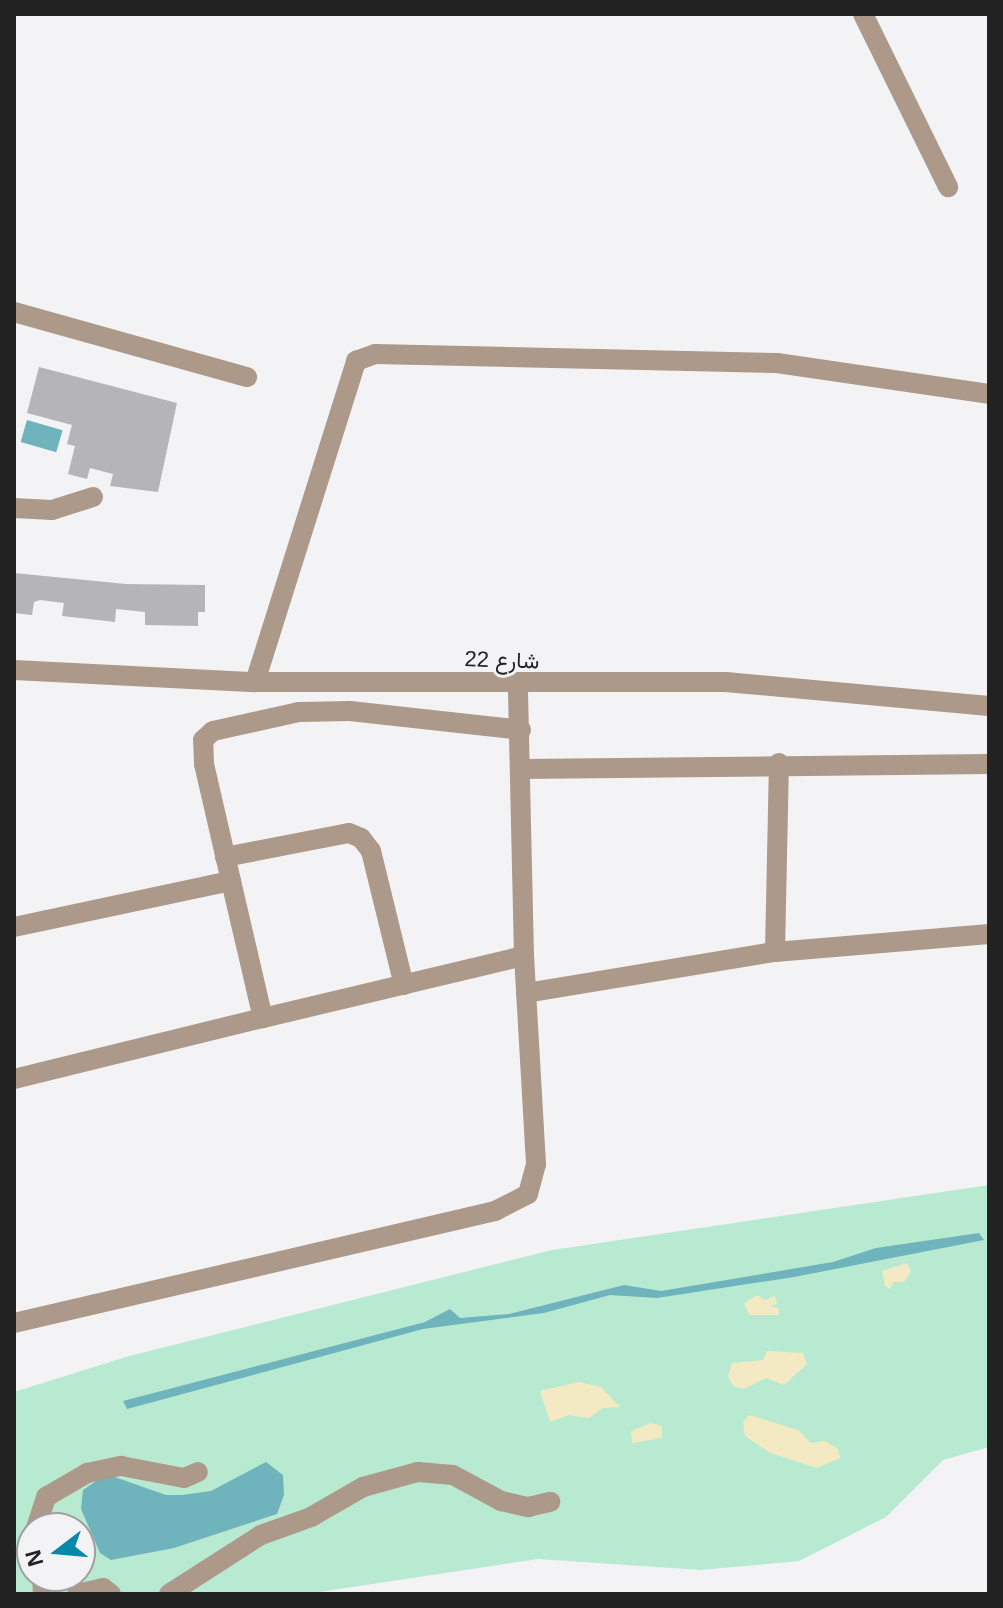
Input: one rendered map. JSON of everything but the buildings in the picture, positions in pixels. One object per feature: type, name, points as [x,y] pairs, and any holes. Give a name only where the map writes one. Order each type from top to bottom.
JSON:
[{"type":"street","points":[[863,14],[948,187]]},
{"type":"street","points":[[14,312],[247,377]]},
{"type":"street","points":[[255,682],[356,361],[375,354],[777,363],[989,394]]},
{"type":"street","points":[[14,508],[52,510],[93,497]]},
{"type":"street","name":"شارع 22","points":[[14,670],[255,682],[518,686],[726,682],[989,706]]},
{"type":"street","points":[[14,1323],[495,1211],[528,1194],[536,1164],[524,956],[518,686]]},
{"type":"street","points":[[263,1018],[204,764],[203,740],[213,731],[299,712],[350,711],[521,730]]},
{"type":"street","points":[[522,769],[779,763],[989,764]]},
{"type":"street","points":[[775,952],[779,763]]},
{"type":"street","points":[[225,857],[349,833],[361,838],[371,851],[404,985]]},
{"type":"street","points":[[14,927],[231,881]]},
{"type":"street","points":[[526,993],[775,952],[989,934]]},
{"type":"street","points":[[14,1079],[524,956]]},
{"type":"street","points":[[41,1512],[46,1497],[87,1473],[121,1466],[184,1478],[198,1472]]},
{"type":"street","points":[[169,1594],[261,1535],[311,1517],[363,1487],[418,1472],[453,1475],[501,1501],[528,1507],[550,1502]]},
{"type":"street","points":[[77,1594],[103,1588],[111,1594]]},
{"type":"green space","points":[[989,1185],[989,1447],[943,1460],[886,1517],[799,1561],[701,1570],[538,1559],[306,1594],[14,1594],[14,1392],[129,1356],[552,1250]]},
{"type":"sand","points":[[907,1263],[911,1271],[904,1282],[894,1282],[890,1289],[885,1286],[882,1271]]},
{"type":"sand","points":[[757,1295],[765,1300],[775,1296],[777,1304],[770,1307],[779,1308],[779,1315],[749,1315],[744,1303]]},
{"type":"sand","points":[[767,1351],[803,1353],[807,1364],[784,1385],[766,1378],[744,1389],[733,1386],[728,1376],[732,1363],[763,1360]]},
{"type":"sand","points":[[579,1382],[601,1387],[620,1407],[603,1408],[589,1418],[569,1415],[550,1422],[540,1391]]},
{"type":"sand","points":[[749,1415],[798,1430],[811,1443],[825,1441],[838,1449],[840,1458],[817,1468],[770,1453],[745,1436],[743,1422]]},
{"type":"sand","points":[[651,1423],[662,1426],[662,1438],[632,1443],[631,1431]]},
{"type":"water","points":[[27,420],[63,430],[56,452],[21,442]]},
{"type":"water","points":[[979,1233],[984,1240],[794,1277],[657,1298],[610,1295],[544,1313],[423,1329],[127,1409],[123,1401],[425,1322],[450,1309],[460,1318],[509,1314],[624,1285],[661,1291],[833,1262],[876,1248]]},
{"type":"water","points":[[266,1462],[283,1475],[284,1495],[277,1514],[174,1548],[111,1560],[100,1553],[96,1544],[96,1512],[82,1512],[81,1509],[83,1490],[106,1474],[166,1495],[211,1491]]}]
